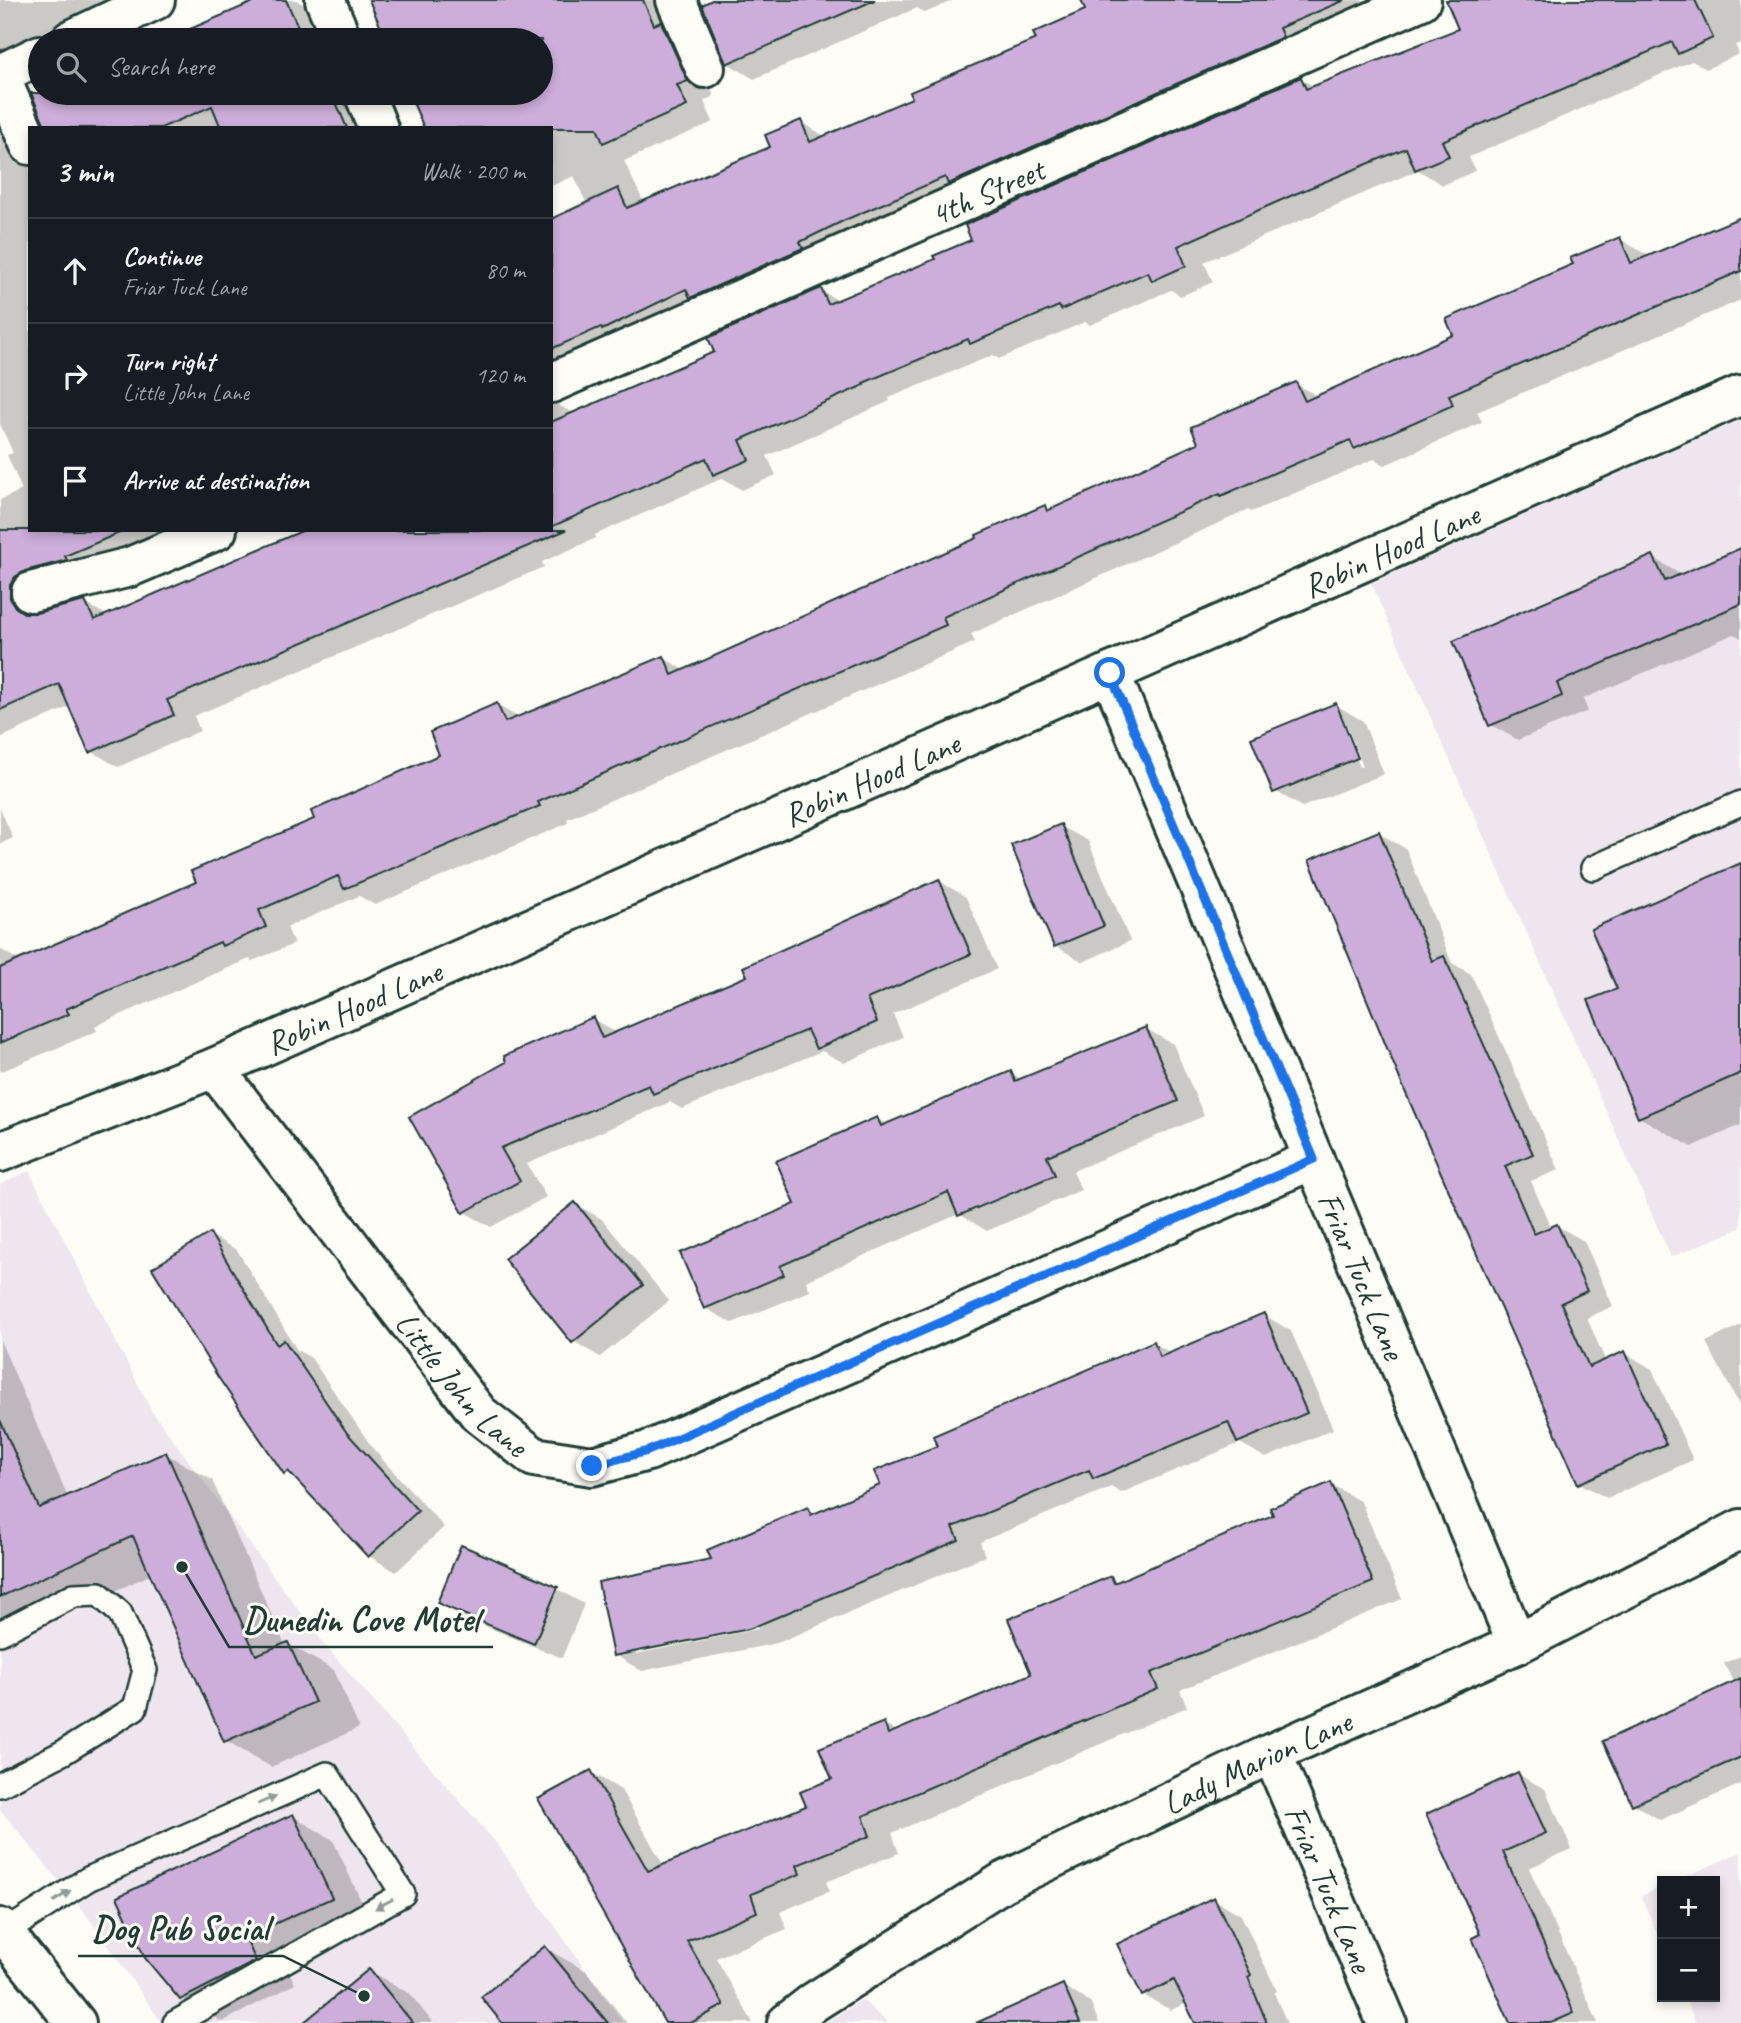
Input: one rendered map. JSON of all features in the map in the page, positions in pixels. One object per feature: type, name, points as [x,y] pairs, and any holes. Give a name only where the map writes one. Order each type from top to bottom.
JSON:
[{"type":"street","points":[[96,28],[155,0]]},
{"type":"street","points":[[325,0],[337,28]]},
{"type":"street","points":[[676,0],[705,68]]},
{"type":"street","name":"4th Street","points":[[553,382],[1414,1]]},
{"type":"street","points":[[28,61],[0,76],[28,140]]},
{"type":"street","points":[[369,105],[377,126]]},
{"type":"street","name":"Robin Hood Lane","points":[[0,1152],[214,1068],[1741,395]]},
{"type":"street","points":[[31,592],[130,567],[212,532]]},
{"type":"street","name":"Friar Tuck Lane","points":[[1110,673],[1517,1644]]},
{"type":"street","name":"Little John Lane","points":[[214,1068],[479,1414],[534,1457],[592,1466],[648,1451],[1314,1159]]},
{"type":"street","name":"Lady Marion Lane","points":[[788,2023],[814,2002],[1003,1882],[1272,1753],[1517,1644],[1741,1529]]},
{"type":"street","name":"Friar Tuck Lane","points":[[1272,1753],[1387,2023]]},
{"type":"street","points":[[2,1931],[76,2023]]},
{"type":"lane","points":[[1593,868],[1741,803]]},
{"type":"lane","points":[[0,1633],[74,1595],[99,1594],[120,1613],[145,1670],[135,1708],[64,1752],[0,1785]]},
{"type":"lane","points":[[2,1931],[88,1879],[327,1774],[403,1894],[175,2023]]},
{"type":"shaded area","points":[[1741,420],[1741,1228],[1671,1257],[1371,583]]},
{"type":"shaded area","points":[[29,1171],[151,1410],[323,1643],[497,1844],[623,2023],[162,2023],[86,1914],[0,1809],[0,1185]]},
{"type":"shaded area","points":[[1741,1852],[1741,2023],[1696,2023],[1687,2002],[1720,2002],[1720,1876],[1686,1876]]},
{"type":"shaded area","points":[[1657,1889],[1657,1933],[1641,1896]]},
{"type":"shaded area","points":[[862,2000],[888,2023],[825,2023],[829,2020]]},
{"type":"building","points":[[258,0],[286,0],[299,28],[192,28]]},
{"type":"building","points":[[369,0],[643,0],[654,25],[661,22],[688,81],[677,85],[687,106],[603,143],[597,128],[423,126],[414,105],[553,105],[553,28],[381,28]]},
{"type":"building","points":[[712,0],[875,0],[726,64],[702,5]]},
{"type":"building","points":[[1081,0],[1345,0],[1279,28],[1283,37],[948,184],[945,177],[845,220],[800,242],[803,248],[690,298],[686,289],[602,330],[601,327],[553,348],[553,218],[618,188],[627,208],[770,147],[765,135],[801,120],[810,142],[912,98],[910,92],[1036,39],[1033,33],[1085,10]]},
{"type":"building","points":[[1446,0],[1695,0],[1713,38],[1678,54],[1672,42],[1442,141],[1449,156],[1415,170],[1406,148],[1295,194],[1178,246],[1186,266],[1152,281],[1148,272],[1061,310],[1059,306],[970,344],[968,339],[863,383],[864,385],[740,440],[749,460],[713,475],[706,458],[553,526],[553,421],[714,352],[708,338],[821,288],[828,304],[935,259],[933,256],[971,240],[965,225],[1301,77],[1306,89],[1458,29]]},
{"type":"building","points":[[36,105],[337,105],[346,126],[220,126],[212,106],[166,126],[45,126]]},
{"type":"building","points":[[1741,217],[1741,271],[1449,395],[1453,405],[1354,449],[1350,440],[1221,496],[1220,494],[943,617],[946,625],[538,802],[540,806],[344,889],[338,876],[259,910],[266,927],[222,946],[220,942],[66,1009],[69,1014],[0,1043],[0,968],[196,882],[191,871],[314,819],[311,811],[439,755],[430,732],[497,703],[505,722],[664,656],[672,675],[977,538],[976,535],[1045,505],[1047,511],[1198,443],[1191,427],[1296,382],[1305,401],[1453,335],[1446,319],[1573,264],[1570,258],[1620,237],[1631,263]]},
{"type":"building","points":[[0,530],[121,532],[65,556],[67,560],[25,571],[15,577],[10,585],[10,598],[15,607],[24,613],[36,613],[85,601],[94,620],[299,532],[566,530],[167,700],[174,715],[89,753],[59,684],[0,710]]},
{"type":"building","points":[[1741,548],[1741,604],[1557,683],[1562,696],[1489,726],[1453,641],[1653,555],[1665,581]]},
{"type":"building","points":[[1336,703],[1358,758],[1273,793],[1251,738]]},
{"type":"building","points":[[1061,824],[1104,926],[1054,947],[1011,845]]},
{"type":"building","points":[[1379,831],[1432,961],[1444,956],[1533,1154],[1505,1166],[1534,1234],[1557,1224],[1587,1291],[1561,1303],[1589,1367],[1625,1351],[1666,1444],[1578,1484],[1404,1089],[1309,860]]},
{"type":"building","points":[[1741,863],[1741,1073],[1638,1118],[1588,1000],[1617,989],[1591,929]]},
{"type":"building","points":[[939,879],[971,954],[867,999],[877,1022],[816,1049],[807,1030],[653,1094],[649,1085],[501,1148],[520,1181],[463,1213],[409,1117],[506,1062],[504,1056],[593,1017],[602,1038],[747,976],[743,967]]},
{"type":"building","points":[[1146,1027],[1178,1101],[1047,1156],[1055,1175],[958,1216],[948,1192],[780,1266],[784,1275],[704,1309],[680,1253],[795,1204],[776,1161],[877,1117],[881,1126],[1011,1071],[1015,1081]]},
{"type":"building","points":[[575,1202],[643,1285],[572,1343],[504,1259]]},
{"type":"building","points":[[210,1233],[277,1345],[284,1340],[347,1433],[418,1511],[368,1557],[288,1471],[284,1474],[218,1377],[152,1268]]},
{"type":"building","points":[[1264,1313],[1307,1413],[1237,1443],[1228,1422],[1093,1479],[1089,1470],[953,1527],[959,1540],[749,1629],[613,1656],[598,1582],[711,1559],[707,1550],[808,1507],[811,1515],[880,1485],[874,1471],[937,1446],[933,1436],[1154,1341],[1160,1357]]},
{"type":"building","points":[[0,1420],[39,1508],[166,1452],[256,1655],[288,1642],[315,1702],[224,1742],[133,1536],[0,1597]]},
{"type":"building","points":[[1331,1482],[1373,1582],[1151,1673],[1158,1689],[863,1816],[870,1836],[797,1865],[800,1874],[751,1894],[757,1912],[687,1941],[724,2005],[691,2023],[665,2023],[538,1799],[591,1770],[648,1871],[806,1806],[800,1792],[832,1779],[819,1748],[884,1722],[888,1734],[1031,1674],[1008,1619],[1111,1576],[1114,1583],[1273,1515],[1270,1508]]},
{"type":"building","points":[[461,1545],[558,1587],[534,1644],[437,1603]]},
{"type":"building","points":[[1741,1678],[1741,1757],[1632,1805],[1603,1741]]},
{"type":"building","points":[[1518,1772],[1546,1833],[1503,1852],[1574,2013],[1551,2023],[1510,2023],[1472,1938],[1480,1934],[1426,1814]]},
{"type":"building","points":[[293,1814],[332,1898],[245,1937],[256,1961],[180,2000],[145,1958],[117,1897]]},
{"type":"building","points":[[1214,1897],[1251,1975],[1248,1977],[1267,2023],[1195,2023],[1174,1980],[1142,1996],[1117,1944]]},
{"type":"building","points":[[545,1946],[608,2023],[502,2023],[481,1997]]},
{"type":"building","points":[[369,1969],[413,2023],[303,2023]]},
{"type":"building","points":[[1063,1984],[1080,2023],[976,2023]]},
{"type":"place","name":"Dunedin Cove Motel","points":[[182,1567]]},
{"type":"place","name":"Dog Pub Social","points":[[364,1996]]},
{"type":"route","points":[[592,1466],[648,1451],[1314,1159],[1110,673]]}]
